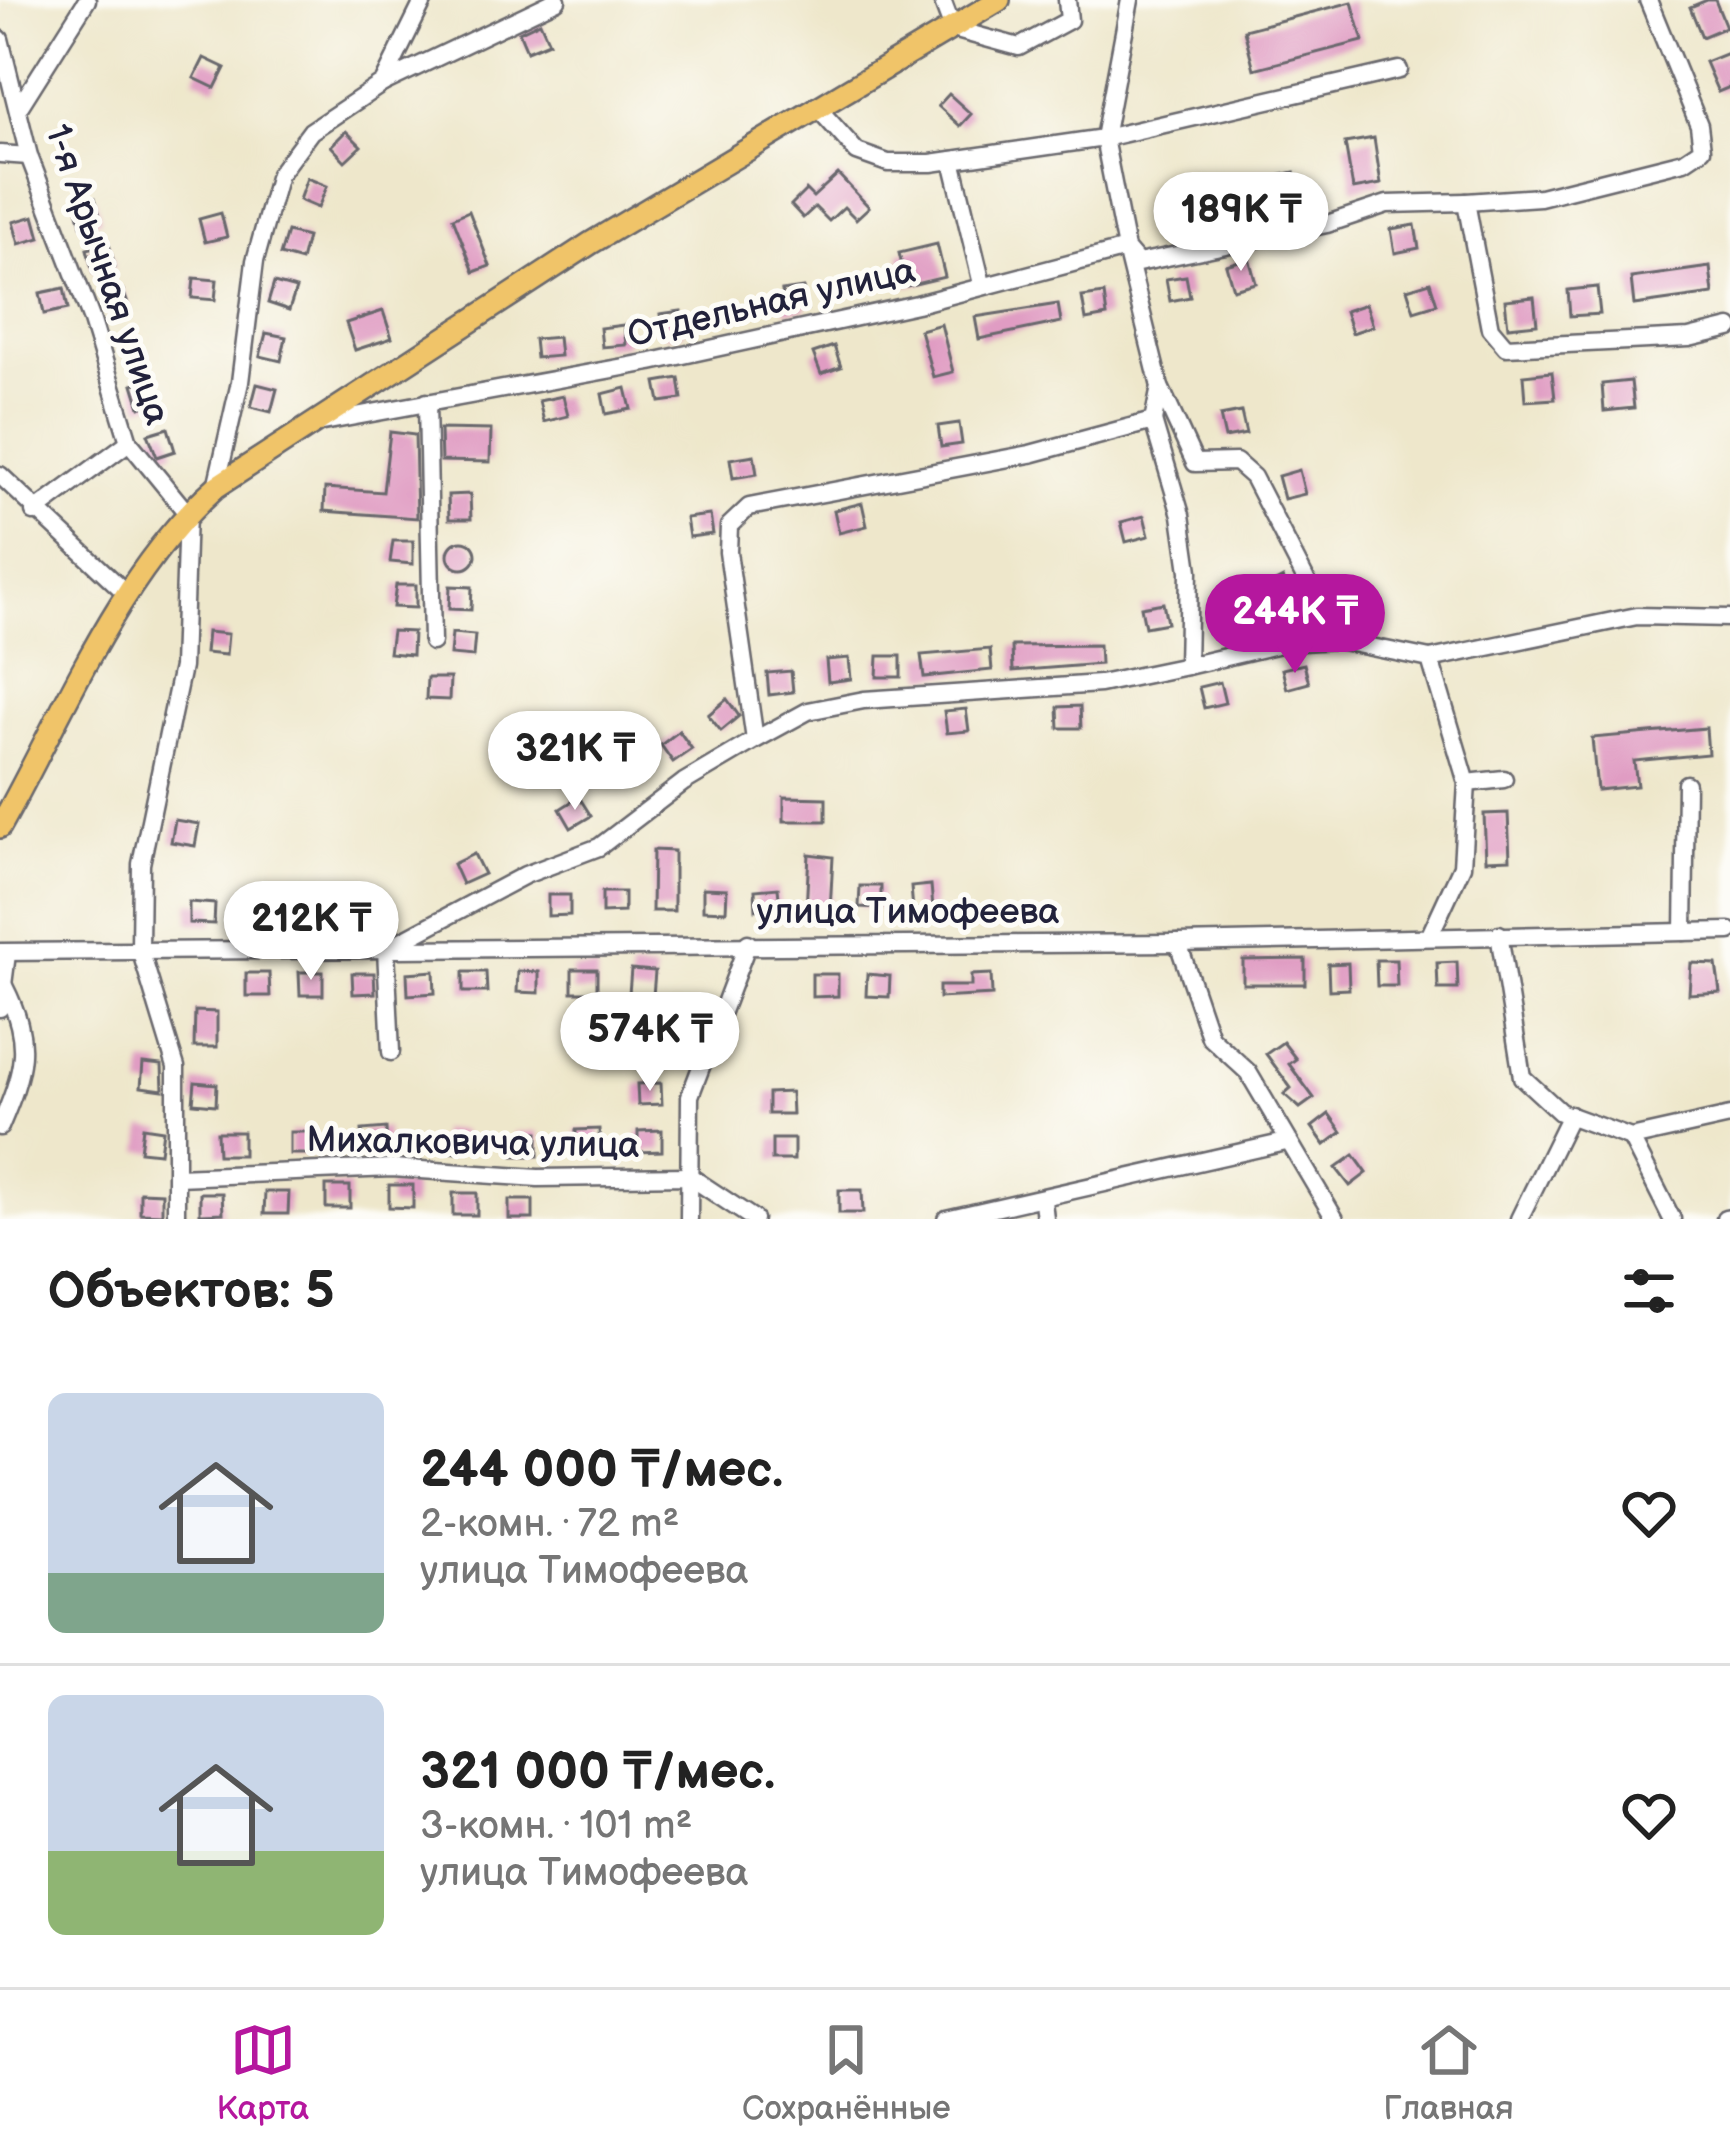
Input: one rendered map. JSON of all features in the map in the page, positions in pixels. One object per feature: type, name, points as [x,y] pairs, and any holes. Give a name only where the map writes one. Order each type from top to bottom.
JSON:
[{"type":"main road","name":"Отдельная улица","points":[[0,827],[128,594],[187,513],[216,487],[591,243],[999,0]]},
{"type":"street","points":[[20,106],[87,0]]},
{"type":"street","points":[[383,83],[424,0]]},
{"type":"street","points":[[216,487],[241,382],[255,261],[279,174],[311,131],[383,83],[557,0]]},
{"type":"street","points":[[942,0],[953,28],[1019,46],[1069,20],[1067,0]]},
{"type":"street","points":[[1130,0],[1104,138],[1160,387],[1195,463],[1236,462],[1253,476],[1337,640]]},
{"type":"street","points":[[1648,0],[1700,124],[1702,149],[1684,161],[1540,197],[1466,202],[1490,328],[1506,347],[1689,338],[1730,328]]},
{"type":"street","name":"1-я Арычная улица","points":[[0,39],[29,156],[91,318],[129,442],[187,513]]},
{"type":"street","points":[[816,106],[857,152],[889,163],[952,160],[1104,138],[1399,70]]},
{"type":"street","points":[[0,154],[29,156]]},
{"type":"street","points":[[952,160],[982,284]]},
{"type":"street","name":"Отдельная улица","points":[[316,424],[651,362],[1126,249],[1138,262],[1327,224],[1387,204],[1466,202]]},
{"type":"street","points":[[1160,387],[1153,421],[1181,515],[1189,571],[1187,666]]},
{"type":"street","points":[[427,402],[432,642]]},
{"type":"street","points":[[755,740],[728,552],[729,526],[749,507],[1030,454],[1153,421]]},
{"type":"street","points":[[34,512],[129,442]]},
{"type":"street","points":[[0,475],[34,512],[128,594]]},
{"type":"street","points":[[176,1219],[176,1067],[140,949],[141,864],[182,667],[187,513]]},
{"type":"street","name":"улица Тимофеева","points":[[386,950],[525,875],[599,847],[684,782],[808,711],[864,700],[1100,684],[1285,643],[1337,640],[1430,659],[1637,616],[1730,618]]},
{"type":"street","points":[[1430,659],[1467,783],[1462,866],[1430,935]]},
{"type":"street","points":[[1467,783],[1504,779]]},
{"type":"street","points":[[1684,932],[1686,784]]},
{"type":"street","name":"улица Тимофеева","points":[[4,953],[748,943],[1178,943],[1730,931]]},
{"type":"street","points":[[1499,934],[1522,1077],[1570,1115],[1631,1138],[1730,1116]]},
{"type":"street","points":[[689,1219],[689,1096],[748,943]]},
{"type":"street","points":[[1178,943],[1210,1037],[1248,1072],[1335,1219]]},
{"type":"street","points":[[386,950],[391,1052]]},
{"type":"street","points":[[0,1008],[4,953]]},
{"type":"street","points":[[0,1126],[22,1070],[24,1038],[4,986]]},
{"type":"street","points":[[1519,1219],[1570,1115]]},
{"type":"street","points":[[1631,1138],[1672,1219]]},
{"type":"street","points":[[946,1219],[1044,1210],[1286,1142]]},
{"type":"street","name":"Михалковича улица","points":[[177,1177],[392,1168],[538,1178],[688,1176],[754,1219]]},
{"type":"building","points":[[1715,0],[1726,27],[1702,37],[1690,7]]},
{"type":"building","points":[[1352,2],[1363,41],[1254,69],[1244,30]]},
{"type":"building","points":[[540,22],[549,42],[527,51],[519,32]]},
{"type":"building","points":[[1730,52],[1730,87],[1718,92],[1705,62]]},
{"type":"building","points":[[204,58],[225,68],[215,88],[194,78]]},
{"type":"building","points":[[949,94],[971,114],[960,126],[938,106]]},
{"type":"building","points":[[346,131],[361,146],[345,161],[331,146]]},
{"type":"building","points":[[1374,138],[1381,184],[1353,189],[1345,143]]},
{"type":"building","points":[[1294,172],[1299,195],[1277,199],[1273,177]]},
{"type":"building","points":[[838,174],[869,207],[856,219],[844,207],[829,221],[815,207],[803,218],[791,205],[806,190],[813,197]]},
{"type":"building","points":[[307,178],[327,186],[318,208],[299,200]]},
{"type":"building","points":[[95,198],[101,220],[81,225],[76,203]]},
{"type":"building","points":[[469,211],[490,266],[474,272],[453,218]]},
{"type":"building","points":[[221,213],[227,237],[205,242],[199,219]]},
{"type":"building","points":[[34,216],[40,238],[19,244],[13,222]]},
{"type":"building","points":[[1415,225],[1419,248],[1395,253],[1391,229]]},
{"type":"building","points":[[287,232],[307,237],[301,261],[280,255]]},
{"type":"building","points":[[109,244],[115,267],[93,273],[87,249]]},
{"type":"building","points":[[937,244],[945,277],[907,286],[899,253]]},
{"type":"building","points":[[1249,258],[1256,283],[1233,289],[1226,265]]},
{"type":"building","points":[[1710,267],[1713,294],[1634,305],[1631,278]]},
{"type":"building","points":[[1186,276],[1190,297],[1170,301],[1166,279]]},
{"type":"building","points":[[194,278],[217,280],[215,300],[192,298]]},
{"type":"building","points":[[1430,282],[1437,304],[1414,311],[1407,289]]},
{"type":"building","points":[[274,283],[296,289],[289,310],[268,303]]},
{"type":"building","points":[[1597,287],[1600,314],[1570,316],[1568,290]]},
{"type":"building","points":[[64,288],[68,309],[44,314],[40,293]]},
{"type":"building","points":[[803,288],[807,309],[786,312],[782,291]]},
{"type":"building","points":[[123,290],[130,310],[109,317],[103,296]]},
{"type":"building","points":[[1104,294],[1107,316],[1086,320],[1082,297]]},
{"type":"building","points":[[1534,297],[1537,324],[1508,327],[1505,300]]},
{"type":"building","points":[[1058,304],[1061,322],[979,339],[975,317]]},
{"type":"building","points":[[1366,304],[1373,326],[1352,333],[1345,311]]},
{"type":"building","points":[[383,311],[392,338],[355,350],[346,323]]},
{"type":"building","points":[[681,311],[684,333],[664,336],[660,314]]},
{"type":"building","points":[[941,324],[953,372],[933,377],[920,330]]},
{"type":"building","points":[[624,325],[626,345],[602,347],[600,328]]},
{"type":"building","points":[[266,333],[286,337],[281,361],[260,356]]},
{"type":"building","points":[[558,337],[560,356],[536,358],[534,339]]},
{"type":"building","points":[[834,346],[841,367],[821,374],[813,353]]},
{"type":"building","points":[[1552,372],[1555,399],[1525,401],[1523,375]]},
{"type":"building","points":[[153,378],[160,401],[140,407],[133,384]]},
{"type":"building","points":[[679,378],[682,399],[660,402],[656,382]]},
{"type":"building","points":[[1631,381],[1634,408],[1604,411],[1602,384]]},
{"type":"building","points":[[257,384],[277,389],[271,412],[251,407]]},
{"type":"building","points":[[626,388],[631,409],[606,414],[602,394]]},
{"type":"building","points":[[563,396],[568,416],[544,422],[539,401]]},
{"type":"building","points":[[1241,412],[1246,434],[1225,438],[1220,416]]},
{"type":"building","points":[[959,423],[962,444],[941,447],[938,426]]},
{"type":"building","points":[[168,428],[175,451],[157,457],[148,434]]},
{"type":"building","points":[[440,429],[491,430],[490,462],[441,461]]},
{"type":"building","points":[[390,432],[415,435],[417,518],[324,511],[325,488],[383,492]]},
{"type":"building","points":[[754,455],[757,474],[733,478],[730,459]]},
{"type":"building","points":[[1299,470],[1305,494],[1284,499],[1278,476]]},
{"type":"building","points":[[470,494],[471,519],[449,519],[448,495]]},
{"type":"building","points":[[862,503],[867,526],[839,533],[834,510]]},
{"type":"building","points":[[710,515],[713,534],[689,537],[686,518]]},
{"type":"building","points":[[1144,516],[1149,536],[1126,542],[1121,522]]},
{"type":"building","points":[[393,541],[413,541],[413,564],[390,562]]},
{"type":"building","points":[[462,541],[472,545],[476,555],[472,565],[462,569],[452,565],[448,555],[452,545]]},
{"type":"building","points":[[1283,578],[1293,597],[1274,608],[1264,588]]},
{"type":"building","points":[[396,585],[416,585],[416,608],[393,607]]},
{"type":"building","points":[[450,586],[472,587],[471,610],[449,609]]},
{"type":"building","points":[[1163,603],[1167,623],[1145,627],[1141,607]]},
{"type":"building","points":[[392,631],[413,632],[412,655],[389,653]]},
{"type":"building","points":[[207,632],[228,634],[226,655],[205,653]]},
{"type":"building","points":[[452,633],[475,635],[473,657],[450,655]]},
{"type":"building","points":[[1099,645],[1100,664],[1013,671],[1012,646]]},
{"type":"building","points":[[990,649],[992,670],[924,677],[921,655]]},
{"type":"building","points":[[878,656],[901,656],[901,677],[877,677]]},
{"type":"building","points":[[849,658],[851,679],[828,682],[826,660]]},
{"type":"building","points":[[1304,664],[1309,683],[1287,689],[1282,669]]},
{"type":"building","points":[[791,671],[793,692],[769,695],[767,673]]},
{"type":"building","points":[[427,678],[450,678],[449,700],[426,699]]},
{"type":"building","points":[[1220,682],[1225,703],[1204,708],[1199,687]]},
{"type":"building","points":[[727,699],[739,716],[721,731],[708,715]]},
{"type":"building","points":[[1080,706],[1081,728],[1059,728],[1058,707]]},
{"type":"building","points":[[966,709],[969,731],[947,733],[944,711]]},
{"type":"building","points":[[1706,728],[1708,754],[1634,761],[1637,786],[1597,790],[1592,738]]},
{"type":"building","points":[[679,731],[692,749],[673,762],[661,745]]},
{"type":"building","points":[[579,797],[591,816],[571,828],[560,809]]},
{"type":"building","points":[[784,797],[826,798],[826,821],[784,821]]},
{"type":"building","points":[[1508,813],[1510,859],[1486,860],[1484,814]]},
{"type":"building","points":[[175,820],[199,824],[195,846],[171,842]]},
{"type":"building","points":[[653,850],[674,851],[674,911],[652,911]]},
{"type":"building","points":[[474,854],[484,874],[462,884],[453,864]]},
{"type":"building","points":[[809,854],[833,857],[830,910],[806,910]]},
{"type":"building","points":[[931,885],[933,908],[913,910],[911,887]]},
{"type":"building","points":[[860,886],[881,886],[881,908],[859,907]]},
{"type":"building","points":[[703,888],[727,889],[726,911],[703,910]]},
{"type":"building","points":[[778,888],[780,908],[756,910],[755,890]]},
{"type":"building","points":[[602,892],[624,892],[624,912],[602,913]]},
{"type":"building","points":[[548,895],[570,895],[570,915],[548,916]]},
{"type":"building","points":[[189,902],[215,904],[214,924],[189,923]]},
{"type":"building","points":[[351,902],[375,903],[374,925],[350,924]]},
{"type":"building","points":[[244,904],[270,905],[269,925],[244,924]]},
{"type":"building","points":[[1305,959],[1305,984],[1243,984],[1243,960]]},
{"type":"building","points":[[1376,960],[1396,960],[1397,986],[1377,986]]},
{"type":"building","points":[[1457,962],[1458,989],[1438,989],[1437,963]]},
{"type":"building","points":[[1348,963],[1349,989],[1329,990],[1328,964]]},
{"type":"building","points":[[1691,963],[1716,964],[1720,992],[1689,994]]},
{"type":"building","points":[[572,969],[597,969],[597,992],[572,992]]},
{"type":"building","points":[[631,969],[655,971],[653,996],[629,994]]},
{"type":"building","points":[[434,971],[435,993],[408,995],[407,973]]},
{"type":"building","points":[[518,971],[539,972],[539,993],[517,992]]},
{"type":"building","points":[[299,972],[323,972],[323,995],[300,995]]},
{"type":"building","points":[[463,972],[486,972],[487,992],[463,992]]},
{"type":"building","points":[[246,973],[269,973],[270,996],[246,996]]},
{"type":"building","points":[[352,973],[374,973],[375,993],[353,994]]},
{"type":"building","points":[[812,974],[838,974],[838,996],[812,997]]},
{"type":"building","points":[[867,974],[890,976],[889,997],[866,996]]},
{"type":"building","points":[[991,974],[992,995],[939,998],[939,986],[971,986],[971,975]]},
{"type":"building","points":[[195,1011],[217,1012],[217,1047],[194,1047]]},
{"type":"building","points":[[659,1029],[659,1050],[636,1051],[635,1030]]},
{"type":"building","points":[[1283,1042],[1296,1059],[1289,1064],[1314,1098],[1300,1108],[1284,1094],[1291,1088],[1266,1054]]},
{"type":"building","points":[[143,1063],[162,1065],[163,1090],[141,1087]]},
{"type":"building","points":[[195,1082],[217,1084],[216,1105],[193,1103]]},
{"type":"building","points":[[661,1083],[662,1104],[638,1105],[637,1084]]},
{"type":"building","points":[[791,1092],[792,1114],[768,1114],[768,1093]]},
{"type":"building","points":[[1329,1114],[1342,1132],[1325,1145],[1312,1127]]},
{"type":"building","points":[[143,1127],[163,1130],[160,1153],[140,1151]]},
{"type":"building","points":[[386,1128],[387,1148],[364,1150],[362,1130]]},
{"type":"building","points":[[599,1129],[600,1150],[576,1151],[576,1130]]},
{"type":"building","points":[[440,1130],[462,1131],[461,1153],[440,1152]]},
{"type":"building","points":[[662,1130],[662,1151],[638,1152],[638,1131]]},
{"type":"building","points":[[217,1132],[243,1132],[243,1155],[218,1155]]},
{"type":"building","points":[[290,1132],[314,1132],[314,1154],[290,1154]]},
{"type":"building","points":[[514,1132],[538,1132],[538,1156],[514,1156]]},
{"type":"building","points":[[772,1139],[794,1139],[794,1160],[772,1160]]},
{"type":"building","points":[[1354,1155],[1367,1173],[1350,1186],[1336,1168]]},
{"type":"building","points":[[389,1185],[413,1185],[413,1208],[389,1207]]},
{"type":"building","points":[[326,1186],[350,1186],[350,1208],[326,1208]]},
{"type":"building","points":[[839,1190],[862,1190],[863,1213],[839,1213]]},
{"type":"building","points":[[140,1192],[162,1193],[162,1214],[140,1213]]},
{"type":"building","points":[[265,1192],[289,1192],[288,1214],[264,1214]]},
{"type":"building","points":[[200,1193],[222,1193],[223,1213],[200,1214]]},
{"type":"building","points":[[453,1193],[477,1193],[477,1215],[453,1215]]},
{"type":"building","points":[[509,1200],[533,1200],[533,1219],[509,1219]]}]
